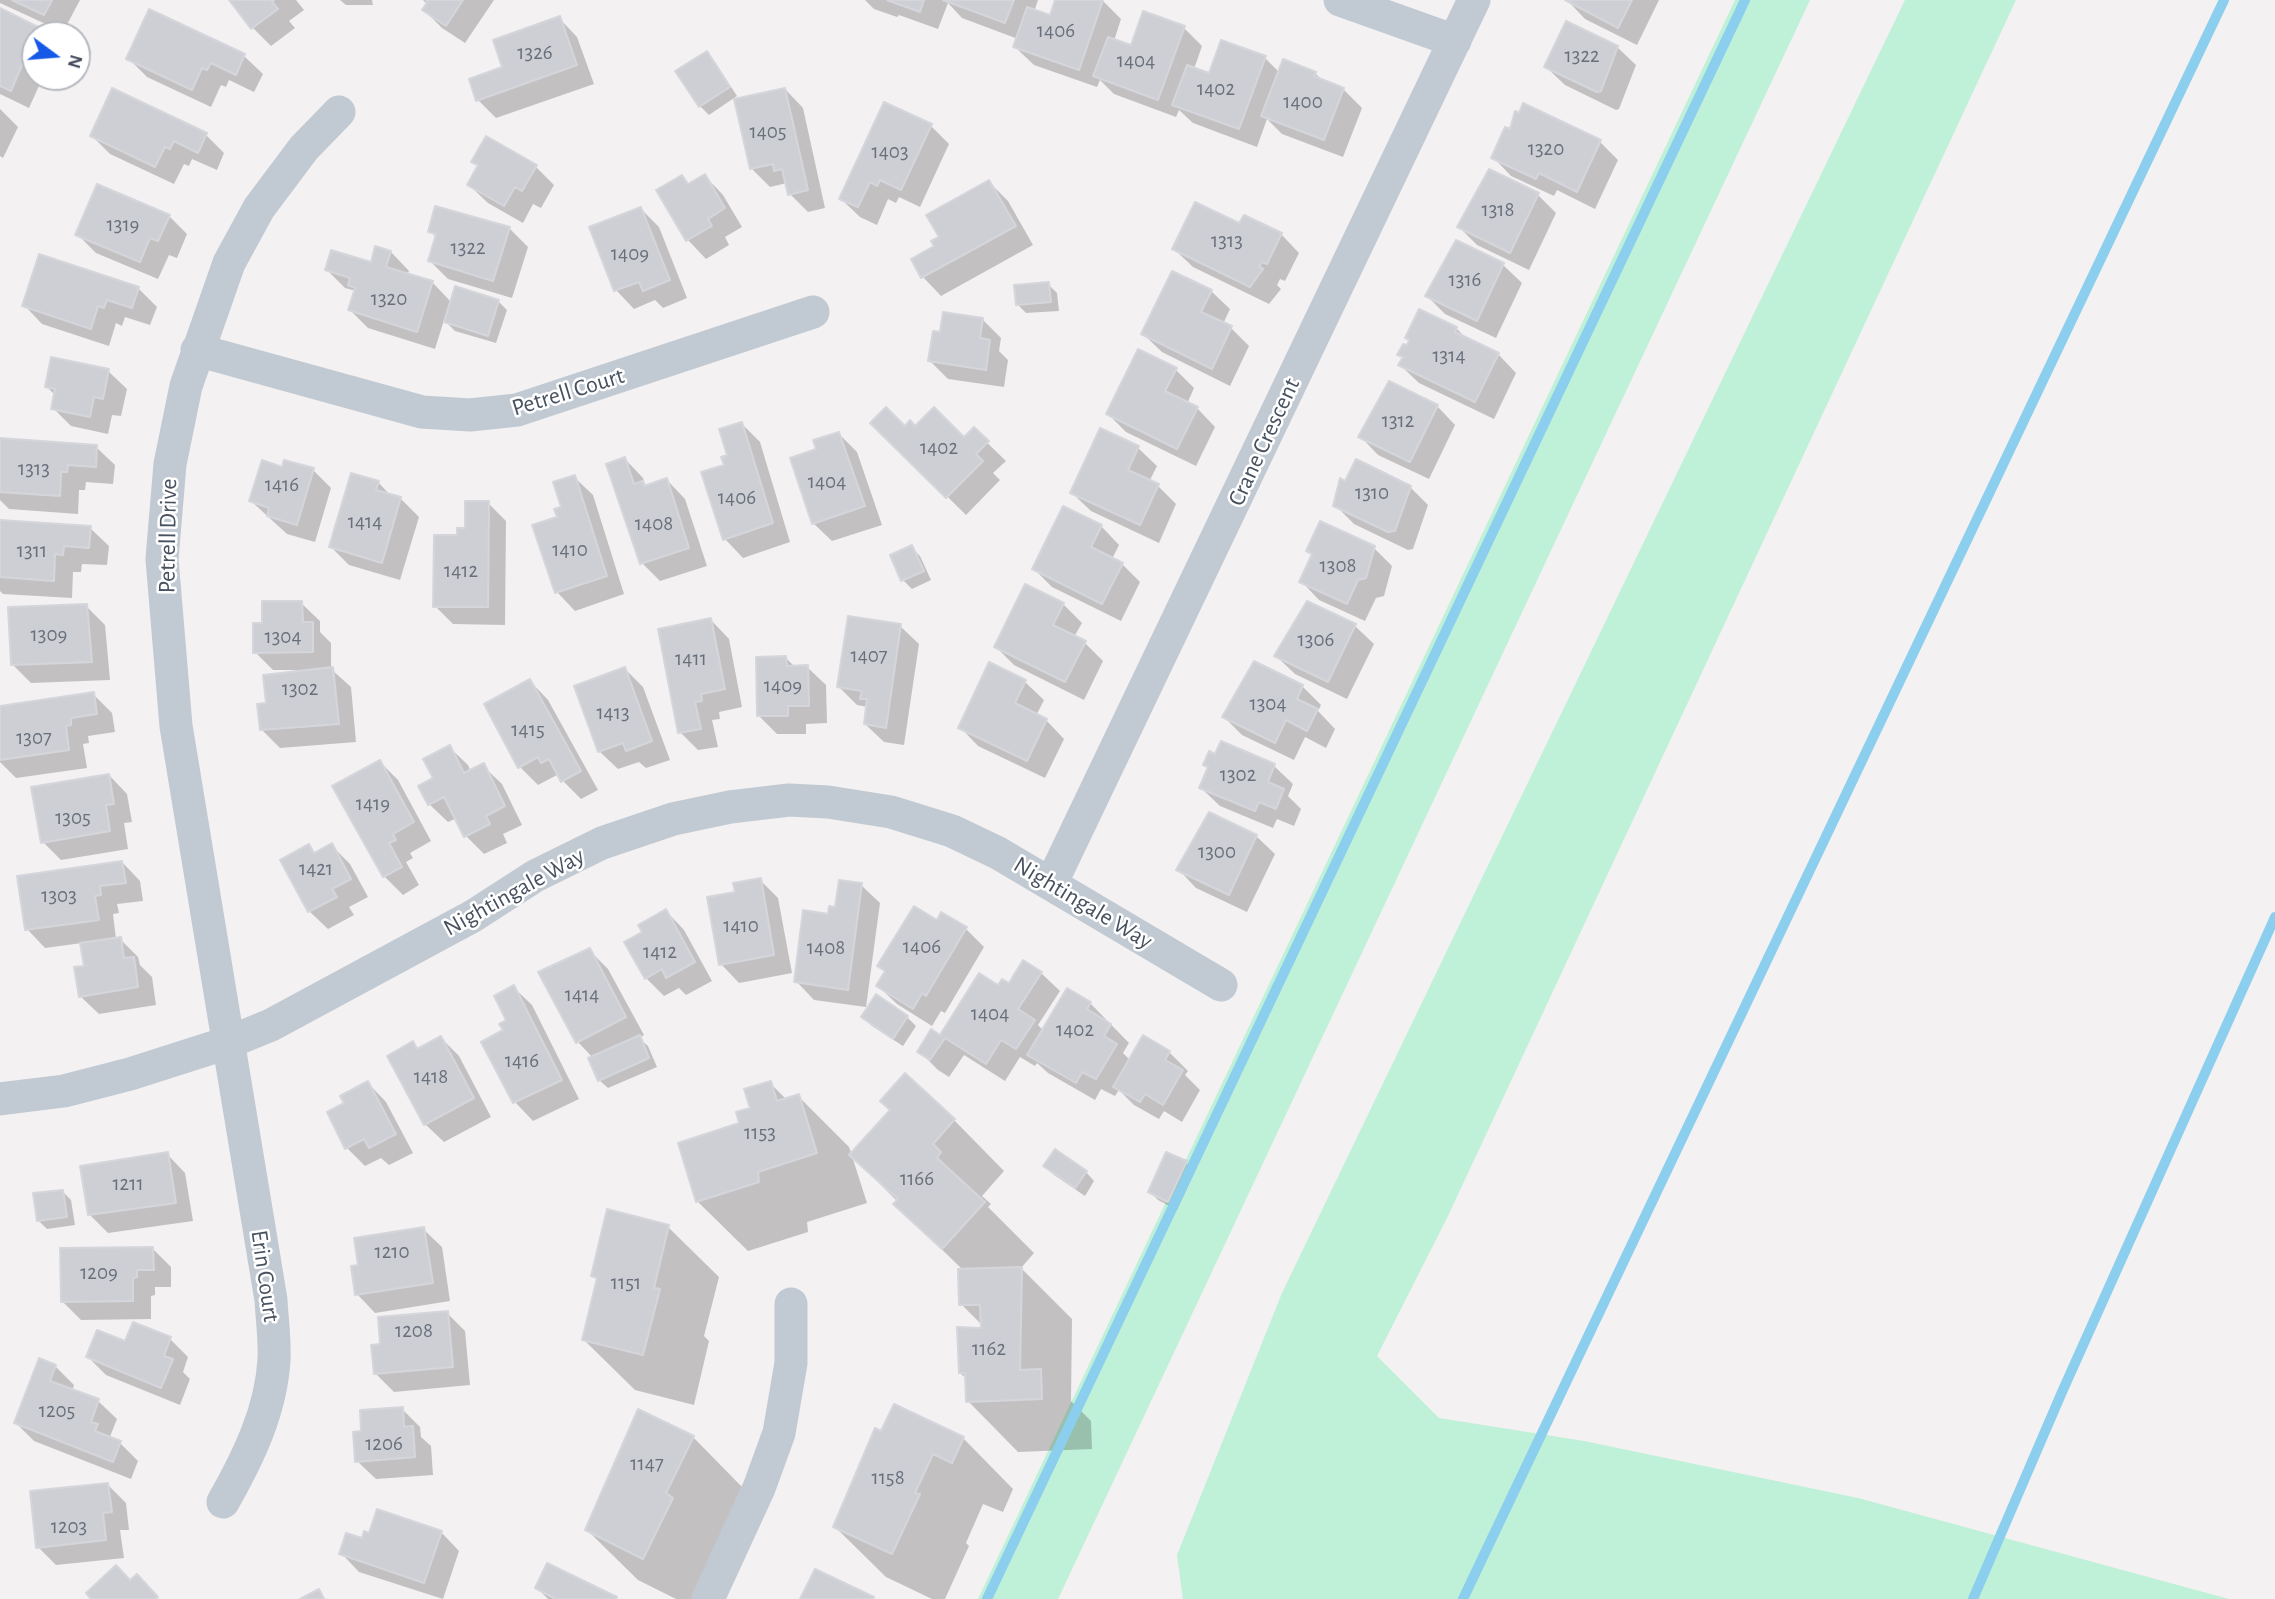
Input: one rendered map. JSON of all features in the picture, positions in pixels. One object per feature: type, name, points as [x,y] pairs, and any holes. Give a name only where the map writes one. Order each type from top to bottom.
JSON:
[{"type":"street","points":[[1339,0],[1455,41]]},
{"type":"street","name":"Crane Crescent","points":[[1051,884],[1474,0]]},
{"type":"street","name":"Petrell Drive","points":[[227,1043],[176,726],[162,559],[170,464],[186,386],[229,263],[259,208],[304,148],[339,113]]},
{"type":"street","name":"Petrell Court","points":[[197,350],[422,412],[470,415],[517,410],[813,312]]},
{"type":"street","name":"Nightingale Way","points":[[0,1098],[64,1091],[130,1074],[227,1043],[271,1025],[473,916],[535,876],[602,843],[673,819],[730,807],[789,800],[828,802],[891,812],[951,831],[999,853],[1221,985]]},
{"type":"street","name":"Erin Court","points":[[223,1502],[253,1446],[265,1410],[274,1360],[271,1300],[227,1043]]},
{"type":"street","points":[[708,1599],[759,1488],[779,1433],[791,1363],[791,1304]]},
{"type":"green space","points":[[1735,0],[1810,0],[1058,1599],[978,1599]]},
{"type":"green space","points":[[1905,0],[2016,0],[1447,1218],[1377,1356],[1439,1418],[1584,1441],[1858,1498],[2229,1599],[1183,1599],[1177,1555],[1282,1293]]},
{"type":"building","points":[[12,0],[52,0],[44,15]]},
{"type":"building","points":[[229,0],[274,0],[272,2],[278,9],[251,29]]},
{"type":"building","points":[[426,0],[463,0],[446,26],[422,10],[428,1]]},
{"type":"building","points":[[887,0],[924,0],[920,12]]},
{"type":"building","points":[[943,0],[1014,0],[1005,23]]},
{"type":"building","points":[[1055,0],[1103,0],[1079,70],[1013,47],[1027,7],[1050,15]]},
{"type":"building","points":[[1565,0],[1632,0],[1618,28]]},
{"type":"building","points":[[0,8],[26,21],[21,21],[21,67],[11,91],[0,86]]},
{"type":"building","points":[[149,9],[245,54],[236,75],[211,63],[207,70],[202,68],[192,90],[126,59]]},
{"type":"building","points":[[1143,11],[1185,26],[1158,100],[1093,76],[1108,37],[1131,45]]},
{"type":"building","points":[[560,16],[577,65],[476,101],[469,79],[502,67],[493,40]]},
{"type":"building","points":[[1566,21],[1618,46],[1601,91],[1597,92],[1544,67]]},
{"type":"building","points":[[1221,40],[1266,56],[1239,129],[1172,105],[1187,65],[1209,73]]},
{"type":"building","points":[[707,51],[730,87],[699,107],[675,71]]},
{"type":"building","points":[[1283,59],[1316,72],[1314,76],[1344,88],[1324,140],[1261,116]]},
{"type":"building","points":[[112,88],[207,133],[198,153],[174,141],[170,149],[165,147],[155,167],[90,136]]},
{"type":"building","points":[[785,88],[808,190],[788,195],[782,169],[774,171],[773,164],[750,169],[734,99]]},
{"type":"building","points":[[884,102],[932,124],[901,190],[880,180],[877,186],[870,182],[858,207],[839,199]]},
{"type":"building","points":[[1523,103],[1601,140],[1577,192],[1539,173],[1536,179],[1491,158],[1505,127],[1510,129],[1515,111],[1519,113]]},
{"type":"building","points":[[486,136],[537,165],[522,191],[515,187],[504,206],[467,185],[478,165],[471,162]]},
{"type":"building","points":[[1489,169],[1539,193],[1510,253],[1457,227]]},
{"type":"building","points":[[705,174],[725,208],[708,219],[712,226],[686,241],[656,190],[682,175],[688,184]]},
{"type":"building","points":[[989,180],[1016,226],[921,278],[911,259],[934,246],[931,241],[939,237],[926,215]]},
{"type":"building","points":[[97,184],[170,215],[158,241],[150,238],[140,262],[75,235]]},
{"type":"building","points":[[1195,202],[1239,223],[1244,215],[1282,233],[1267,264],[1262,262],[1259,267],[1263,269],[1250,287],[1172,249]]},
{"type":"building","points":[[435,206],[510,227],[493,281],[428,261],[436,234],[428,232]]},
{"type":"building","points":[[641,207],[670,280],[643,291],[639,282],[614,291],[589,227]]},
{"type":"building","points":[[1456,240],[1504,263],[1477,321],[1425,296]]},
{"type":"building","points":[[375,246],[391,251],[386,267],[433,281],[417,332],[348,310],[355,288],[348,285],[350,278],[325,270],[331,250],[371,262]]},
{"type":"building","points":[[39,254],[139,287],[132,308],[107,300],[104,308],[98,306],[91,329],[22,306]]},
{"type":"building","points":[[1172,271],[1212,290],[1201,312],[1232,326],[1212,369],[1141,334]]},
{"type":"building","points":[[1049,282],[1051,302],[1016,305],[1014,285]]},
{"type":"building","points":[[455,286],[499,300],[488,336],[444,322]]},
{"type":"building","points":[[1419,309],[1457,327],[1455,332],[1499,353],[1475,402],[1398,365],[1403,357],[1397,355],[1403,344],[1407,345],[1409,340],[1405,338]]},
{"type":"building","points":[[943,312],[983,318],[980,338],[990,340],[986,370],[928,361],[933,331],[940,332]]},
{"type":"building","points":[[1138,349],[1177,368],[1165,391],[1198,407],[1177,449],[1106,414]]},
{"type":"building","points":[[51,357],[109,369],[103,399],[94,397],[90,417],[51,409],[55,389],[45,387]]},
{"type":"building","points":[[1389,381],[1438,405],[1410,462],[1358,437]]},
{"type":"building","points":[[886,407],[905,426],[910,420],[915,426],[934,407],[964,437],[974,427],[989,441],[976,454],[983,461],[946,498],[870,423]]},
{"type":"building","points":[[742,422],[773,523],[723,540],[701,472],[724,465],[721,457],[727,455],[719,429]]},
{"type":"building","points":[[1100,428],[1139,446],[1128,470],[1159,484],[1140,525],[1070,493]]},
{"type":"building","points":[[839,432],[865,506],[812,524],[790,458],[816,449],[813,440]]},
{"type":"building","points":[[0,438],[97,445],[96,467],[68,465],[67,472],[61,472],[60,496],[0,492]]},
{"type":"building","points":[[625,457],[634,484],[643,481],[644,486],[667,478],[689,548],[640,564],[606,464]]},
{"type":"building","points":[[1356,459],[1411,486],[1395,531],[1388,532],[1333,506],[1340,478],[1345,481]]},
{"type":"building","points":[[262,460],[282,467],[284,460],[314,468],[297,525],[267,516],[269,508],[249,501]]},
{"type":"building","points":[[351,473],[379,481],[376,490],[401,497],[382,563],[329,547]]},
{"type":"building","points":[[575,475],[607,576],[555,593],[532,525],[557,517],[554,509],[561,507],[553,482]]},
{"type":"building","points":[[465,501],[489,501],[488,607],[433,607],[434,535],[457,535],[457,528],[465,528]]},
{"type":"building","points":[[1063,506],[1102,525],[1091,547],[1123,563],[1102,604],[1032,569]]},
{"type":"building","points":[[0,520],[91,526],[89,548],[64,546],[63,555],[55,554],[54,581],[0,577]]},
{"type":"building","points":[[1320,521],[1375,546],[1366,578],[1358,580],[1347,604],[1299,582],[1312,554],[1306,551]]},
{"type":"building","points":[[912,545],[924,571],[901,581],[890,555]]},
{"type":"building","points":[[1025,584],[1064,603],[1053,625],[1086,641],[1065,682],[994,647]]},
{"type":"building","points":[[262,601],[302,601],[303,622],[313,622],[313,652],[253,653],[253,623],[262,623]]},
{"type":"building","points":[[1307,601],[1356,624],[1328,682],[1274,656]]},
{"type":"building","points":[[87,604],[92,662],[11,665],[8,607]]},
{"type":"building","points":[[848,616],[901,624],[886,728],[864,724],[867,699],[860,699],[862,691],[837,687]]},
{"type":"building","points":[[711,618],[725,689],[701,694],[702,701],[695,702],[701,729],[678,733],[658,629]]},
{"type":"building","points":[[786,656],[787,666],[808,665],[809,706],[788,706],[788,716],[757,716],[756,657]]},
{"type":"building","points":[[1254,661],[1303,685],[1297,699],[1318,709],[1307,731],[1286,720],[1275,743],[1222,717]]},
{"type":"building","points":[[989,662],[1026,680],[1015,703],[1047,719],[1027,761],[958,728]]},
{"type":"building","points":[[333,667],[339,724],[260,730],[257,704],[266,703],[263,675]]},
{"type":"building","points":[[625,667],[652,741],[626,751],[623,743],[598,752],[574,686]]},
{"type":"building","points":[[530,679],[581,771],[561,782],[549,759],[541,763],[538,757],[518,768],[484,704]]},
{"type":"building","points":[[94,692],[97,714],[71,718],[71,725],[66,726],[69,750],[0,760],[0,706]]},
{"type":"building","points":[[1221,741],[1275,764],[1268,782],[1284,789],[1276,809],[1259,802],[1255,811],[1199,788],[1208,767],[1203,765],[1209,751],[1215,754]]},
{"type":"building","points":[[450,745],[464,773],[484,763],[505,806],[486,816],[490,824],[464,837],[444,797],[428,805],[418,786],[433,778],[423,759]]},
{"type":"building","points":[[380,760],[414,822],[393,834],[396,840],[389,843],[402,867],[383,877],[332,786]]},
{"type":"building","points":[[109,774],[114,804],[106,805],[110,831],[41,843],[31,787]]},
{"type":"building","points":[[1209,812],[1257,835],[1229,895],[1176,870]]},
{"type":"building","points":[[332,843],[351,879],[332,889],[337,897],[308,912],[280,860],[309,844],[314,853]]},
{"type":"building","points":[[122,861],[126,883],[100,886],[101,895],[95,896],[99,920],[25,930],[17,876]]},
{"type":"building","points":[[761,878],[774,955],[719,965],[707,897],[735,892],[733,883]]},
{"type":"building","points":[[839,880],[862,883],[848,990],[794,982],[803,910],[828,914],[829,906],[835,907]]},
{"type":"building","points":[[914,906],[937,920],[941,912],[967,927],[926,996],[922,993],[913,1009],[876,986],[885,971],[877,966]]},
{"type":"building","points":[[666,909],[695,962],[666,978],[662,969],[645,979],[624,942],[642,932],[638,925]]},
{"type":"building","points":[[121,937],[124,958],[134,957],[138,987],[79,997],[74,967],[84,966],[80,943]]},
{"type":"building","points":[[590,948],[626,1017],[576,1043],[538,972]]},
{"type":"building","points":[[1023,960],[1042,972],[1018,1009],[1035,1020],[1016,1049],[1001,1040],[986,1064],[945,1038],[930,1060],[917,1052],[931,1029],[940,1035],[979,973],[998,985],[1002,979],[1009,983]]},
{"type":"building","points":[[514,985],[562,1080],[513,1103],[481,1042],[503,1030],[499,1024],[506,1020],[494,996]]},
{"type":"building","points":[[1067,988],[1091,1002],[1087,1009],[1111,1024],[1104,1036],[1117,1044],[1096,1079],[1082,1072],[1076,1083],[1027,1055]]},
{"type":"building","points":[[876,994],[908,1016],[893,1039],[861,1017]]},
{"type":"building","points":[[640,1035],[649,1058],[598,1081],[588,1058]]},
{"type":"building","points":[[1143,1035],[1170,1051],[1165,1060],[1183,1070],[1163,1105],[1145,1094],[1140,1102],[1113,1087]]},
{"type":"building","points":[[441,1036],[474,1098],[424,1125],[387,1056],[413,1041],[417,1049]]},
{"type":"building","points":[[905,1073],[955,1119],[933,1144],[941,1152],[937,1158],[985,1202],[942,1249],[893,1204],[898,1199],[849,1155],[890,1110],[880,1101]]},
{"type":"building","points":[[368,1081],[396,1134],[369,1148],[364,1139],[345,1149],[327,1112],[344,1103],[340,1096]]},
{"type":"building","points":[[771,1081],[777,1101],[799,1094],[817,1153],[758,1172],[759,1182],[696,1202],[678,1143],[739,1123],[736,1112],[750,1108],[744,1089]]},
{"type":"building","points":[[1055,1149],[1087,1171],[1075,1188],[1043,1166]]},
{"type":"building","points":[[168,1152],[176,1203],[88,1215],[80,1166]]},
{"type":"building","points":[[1166,1152],[1187,1161],[1168,1202],[1148,1192]]},
{"type":"building","points":[[63,1190],[67,1217],[37,1221],[33,1193]]},
{"type":"building","points":[[607,1209],[669,1225],[654,1288],[660,1289],[643,1355],[582,1340],[597,1278],[591,1276]]},
{"type":"building","points":[[424,1227],[433,1283],[355,1295],[351,1266],[358,1265],[354,1238]]},
{"type":"building","points":[[153,1247],[154,1270],[137,1270],[137,1277],[133,1278],[133,1301],[61,1302],[60,1248]]},
{"type":"building","points":[[1022,1267],[1020,1370],[1041,1369],[1042,1399],[966,1402],[965,1373],[959,1373],[957,1327],[981,1328],[980,1305],[959,1305],[958,1269]]},
{"type":"building","points":[[448,1311],[453,1367],[374,1374],[371,1345],[380,1344],[378,1317]]},
{"type":"building","points":[[133,1322],[171,1337],[164,1356],[173,1359],[161,1388],[86,1357],[97,1330],[125,1341]]},
{"type":"building","points":[[39,1358],[56,1365],[50,1381],[99,1399],[91,1422],[98,1424],[95,1431],[121,1441],[113,1462],[14,1423]]},
{"type":"building","points":[[894,1404],[964,1437],[952,1463],[933,1454],[915,1493],[920,1494],[892,1554],[833,1527],[875,1428],[881,1431]]},
{"type":"building","points":[[403,1407],[404,1427],[413,1426],[415,1457],[355,1462],[353,1432],[361,1431],[360,1410]]},
{"type":"building","points":[[638,1409],[694,1436],[666,1493],[673,1498],[643,1559],[585,1530]]},
{"type":"building","points":[[108,1483],[112,1512],[103,1513],[106,1540],[36,1548],[30,1491]]},
{"type":"building","points":[[377,1509],[442,1531],[424,1583],[339,1554],[346,1533],[362,1538],[364,1531],[369,1533]]},
{"type":"building","points":[[547,1563],[617,1597],[616,1599],[553,1599],[535,1588]]},
{"type":"building","points":[[116,1565],[130,1580],[137,1574],[158,1597],[91,1599],[86,1593]]},
{"type":"building","points":[[815,1569],[874,1597],[800,1599]]},
{"type":"building","points":[[319,1589],[324,1599],[300,1599]]},
{"type":"waterway","points":[[987,1599],[1745,0]]},
{"type":"waterway","points":[[1463,1599],[2224,0]]},
{"type":"waterway","points":[[1973,1599],[2062,1392],[2275,917]]}]
